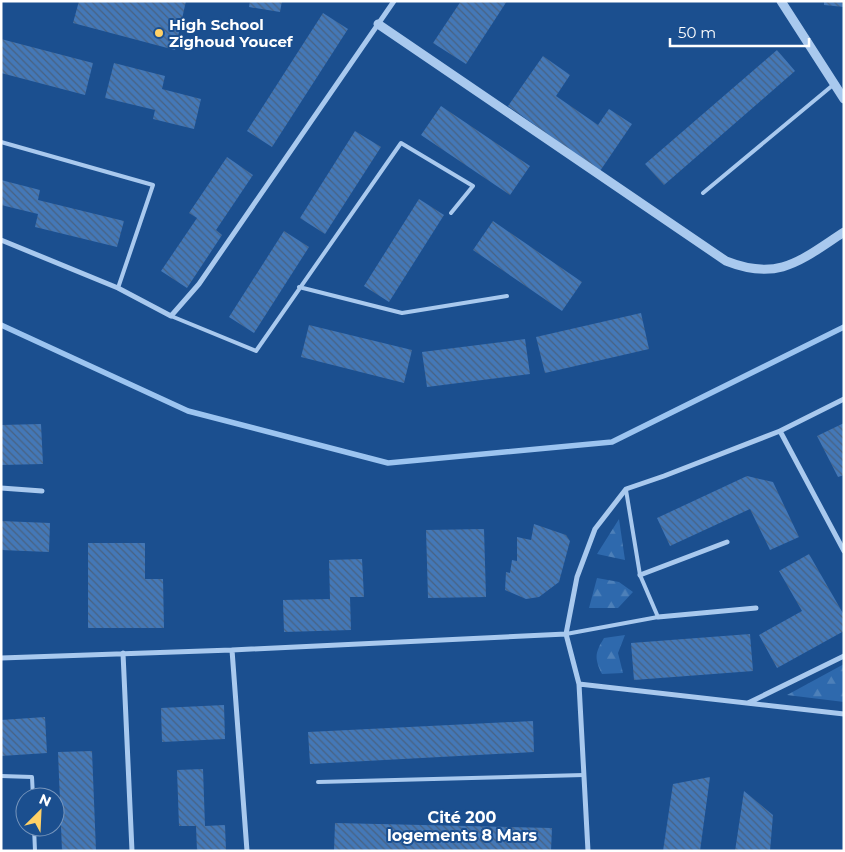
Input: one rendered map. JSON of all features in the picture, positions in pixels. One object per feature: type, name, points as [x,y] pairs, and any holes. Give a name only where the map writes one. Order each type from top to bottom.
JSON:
[{"type":"street","points":[[1,240],[118,288],[171,316],[199,284],[394,1]]},
{"type":"street","points":[[781,1],[844,99]]},
{"type":"street","points":[[378,24],[726,261],[743,268],[762,270],[780,268],[798,262],[844,232]]},
{"type":"street","points":[[588,851],[579,684],[566,634],[578,577],[595,529],[626,489],[780,431],[844,399]]},
{"type":"street","points":[[780,431],[844,550]]},
{"type":"street","points":[[1,488],[42,490]]},
{"type":"street","points":[[640,574],[727,542]]},
{"type":"street","points":[[658,617],[756,608]]},
{"type":"street","points":[[1,658],[232,650],[566,634]]},
{"type":"street","points":[[232,650],[247,851]]},
{"type":"street","points":[[123,653],[132,851]]},
{"type":"street","points":[[747,703],[844,656]]},
{"type":"street","points":[[579,684],[844,714]]},
{"type":"lane","points":[[703,193],[833,84]]},
{"type":"lane","points":[[1,142],[153,185],[118,288]]},
{"type":"lane","points":[[171,316],[256,351],[401,143],[473,186],[451,213]]},
{"type":"lane","points":[[299,287],[402,313],[507,296]]},
{"type":"lane","points":[[566,634],[658,617],[640,574],[626,489]]},
{"type":"lane","points":[[318,782],[584,775]]},
{"type":"lane","points":[[1,776],[32,777],[32,787]]},
{"type":"lane","points":[[34,837],[35,851]]},
{"type":"green space","points":[[619,519],[625,560],[597,554]]},
{"type":"green space","points":[[597,578],[619,582],[633,592],[618,608],[589,608]]},
{"type":"green space","points":[[625,635],[618,653],[623,673],[602,674],[597,656],[604,638]]},
{"type":"green space","points":[[844,664],[844,702],[787,695]]},
{"type":"building","points":[[79,1],[186,1],[175,50],[73,23]]},
{"type":"building","points":[[250,1],[282,1],[280,12],[249,7]]},
{"type":"building","points":[[461,1],[507,1],[466,64],[433,43]]},
{"type":"building","points":[[824,1],[844,1],[844,7],[824,5]]},
{"type":"building","points":[[323,13],[348,29],[272,147],[247,131]]},
{"type":"building","points":[[1,39],[93,63],[85,95],[1,73]]},
{"type":"building","points":[[777,50],[795,71],[664,185],[645,164]]},
{"type":"building","points":[[543,56],[570,75],[556,96],[598,125],[609,109],[632,124],[600,171],[508,106]]},
{"type":"building","points":[[114,63],[165,76],[162,89],[201,99],[194,129],[153,119],[155,110],[105,98]]},
{"type":"building","points":[[441,106],[530,166],[510,195],[421,135]]},
{"type":"building","points":[[355,131],[381,147],[325,234],[300,218]]},
{"type":"building","points":[[227,157],[253,175],[216,230],[222,235],[187,288],[161,271],[197,218],[189,213]]},
{"type":"building","points":[[1,180],[40,190],[38,200],[124,221],[117,247],[35,227],[38,214],[1,205]]},
{"type":"building","points":[[419,199],[444,215],[389,302],[364,286]]},
{"type":"building","points":[[493,221],[582,282],[562,311],[473,250]]},
{"type":"building","points":[[284,231],[309,247],[254,333],[229,317]]},
{"type":"building","points":[[641,313],[649,349],[545,373],[536,337]]},
{"type":"building","points":[[309,325],[412,350],[404,383],[301,357]]},
{"type":"building","points":[[525,339],[530,374],[427,387],[422,352]]},
{"type":"building","points":[[844,423],[844,475],[838,477],[817,436]]},
{"type":"building","points":[[41,424],[43,464],[1,465],[1,425]]},
{"type":"building","points":[[747,476],[773,482],[799,537],[770,550],[750,509],[670,546],[657,518]]},
{"type":"building","points":[[1,521],[50,523],[49,552],[1,550]]},
{"type":"building","points":[[534,524],[566,535],[570,541],[559,582],[539,597],[526,599],[505,590],[506,572],[510,573],[512,560],[517,561],[517,537],[531,540]]},
{"type":"building","points":[[484,529],[486,597],[428,598],[426,530]]},
{"type":"building","points":[[88,543],[145,543],[145,579],[163,579],[164,628],[88,628]]},
{"type":"building","points":[[809,554],[844,615],[844,631],[777,668],[759,635],[802,611],[779,571]]},
{"type":"building","points":[[362,559],[364,597],[350,597],[351,630],[284,632],[283,600],[330,599],[329,560]]},
{"type":"building","points":[[750,634],[753,671],[634,680],[631,643]]},
{"type":"building","points":[[224,705],[225,739],[162,742],[161,708]]},
{"type":"building","points":[[45,717],[47,753],[1,756],[1,720]]},
{"type":"building","points":[[533,721],[534,752],[310,764],[308,732]]},
{"type":"building","points":[[92,751],[96,851],[62,851],[61,837],[65,837],[65,787],[59,787],[58,752]]},
{"type":"building","points":[[203,769],[205,826],[225,825],[226,851],[197,851],[196,826],[179,826],[177,770]]},
{"type":"building","points":[[710,777],[700,851],[663,851],[673,784]]},
{"type":"building","points":[[744,791],[773,815],[770,851],[735,851]]},
{"type":"building","points":[[335,823],[552,828],[551,851],[334,851]]},
{"type":"waterway","points":[[1,325],[188,411],[388,463],[612,442],[844,327]]},
{"type":"place","name":"High School Zighoud Youcef","points":[[159,33]]},
{"type":"district","name":"Cité 200 logements 8 Mars","points":[[462,826]]}]
